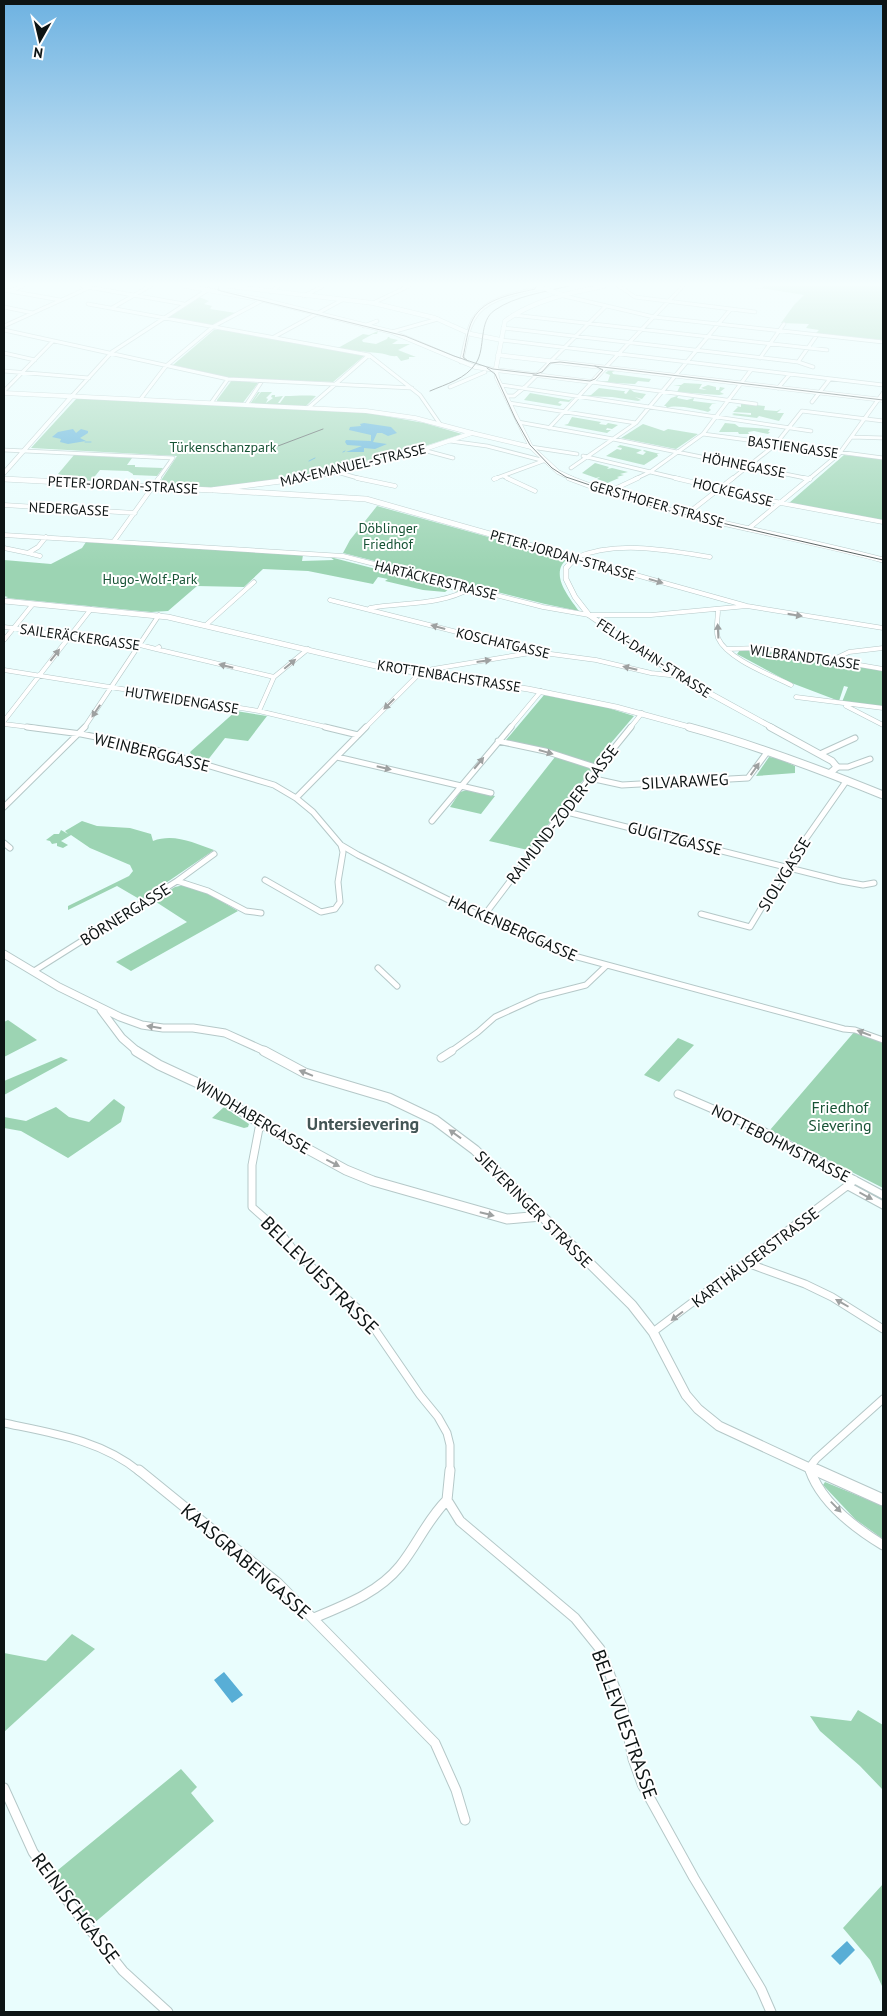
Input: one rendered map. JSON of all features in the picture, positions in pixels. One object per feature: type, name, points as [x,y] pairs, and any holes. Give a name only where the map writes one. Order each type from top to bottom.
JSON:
[{"type":"main road","name":"GERSTHOFER STRASSE","points":[[498,380],[531,447]]},
{"type":"main road","points":[[472,433],[531,447]]},
{"type":"main road","name":"MAX-EMANUEL-STRASSE","points":[[201,490],[241,490],[337,472],[422,450],[472,433]]},
{"type":"main road","points":[[505,441],[516,441],[524,436]]},
{"type":"main road","name":"PETER-JORDAN-STRASSE","points":[[4,479],[201,490]]},
{"type":"main road","name":"KROTTENBACHSTRASSE","points":[[4,601],[159,616],[206,624],[380,667],[540,691],[642,713],[701,728],[768,750],[883,795]]},
{"type":"main road","name":"SIEVERINGER STRASSE","points":[[4,954],[34,970],[61,988],[120,1017],[151,1026],[193,1028],[225,1033],[274,1055],[305,1073],[389,1098],[435,1120],[476,1150],[632,1305],[653,1332],[686,1395],[709,1419],[733,1434],[783,1454],[809,1468],[883,1500]]},
{"type":"main road","name":"WINDHABERGASSE","points":[[100,1008],[122,1038],[138,1052],[159,1066],[202,1084],[260,1123],[311,1152],[373,1181],[507,1219],[541,1216]]},
{"type":"main road","points":[[111,1023],[120,1017]]},
{"type":"street","points":[[4,392],[15,380]]},
{"type":"street","points":[[4,473],[87,380]]},
{"type":"street","points":[[140,400],[155,380]]},
{"type":"street","points":[[211,403],[227,380]]},
{"type":"street","points":[[246,380],[412,388]]},
{"type":"street","points":[[308,408],[340,380]]},
{"type":"street","points":[[402,380],[429,405],[440,424]]},
{"type":"street","points":[[456,390],[450,386],[465,380]]},
{"type":"street","points":[[506,396],[514,396],[532,380]]},
{"type":"street","points":[[577,380],[756,404]]},
{"type":"street","points":[[571,468],[636,423],[672,380]]},
{"type":"street","points":[[708,380],[881,400]]},
{"type":"street","points":[[608,492],[650,472],[703,434],[743,380]]},
{"type":"street","points":[[778,388],[785,380]]},
{"type":"street","points":[[812,402],[829,380]]},
{"type":"street","points":[[840,380],[883,385]]},
{"type":"street","points":[[246,405],[262,381]]},
{"type":"street","points":[[549,428],[592,382]]},
{"type":"street","points":[[501,385],[811,430]]},
{"type":"street","points":[[4,392],[383,413],[440,424],[472,433]]},
{"type":"street","points":[[748,528],[839,454],[881,400],[883,393]]},
{"type":"street","points":[[509,403],[636,423]]},
{"type":"street","points":[[687,514],[775,444],[802,411],[883,421]]},
{"type":"street","points":[[518,422],[614,439]]},
{"type":"street","name":"BASTIENGASSE","points":[[703,434],[839,454],[883,458]]},
{"type":"street","points":[[852,437],[883,438]]},
{"type":"street","name":"HÖHNEGASSE","points":[[614,439],[810,479]]},
{"type":"street","points":[[450,441],[487,446],[545,460]]},
{"type":"street","points":[[531,447],[577,454]]},
{"type":"street","name":"GERSTHOFER STRASSE","points":[[531,447],[566,477],[608,492],[687,514],[883,560]]},
{"type":"street","points":[[4,450],[173,458],[114,541]]},
{"type":"street","points":[[422,450],[453,458]]},
{"type":"street","name":"HOCKEGASSE","points":[[586,456],[781,503],[883,522]]},
{"type":"street","points":[[494,479],[545,460]]},
{"type":"street","points":[[337,472],[395,486]]},
{"type":"street","points":[[503,476],[534,491]]},
{"type":"street","name":"PETER-JORDAN-STRASSE","points":[[241,490],[369,500],[747,606],[883,628]]},
{"type":"street","name":"NEDERGASSE","points":[[4,505],[134,513]]},
{"type":"street","name":"HARTÄCKERSTRASSE","points":[[4,535],[340,556],[543,607],[589,615],[634,616],[747,606]]},
{"type":"street","points":[[28,553],[38,547],[46,538]]},
{"type":"street","points":[[4,548],[40,556]]},
{"type":"street","points":[[575,558],[590,552],[614,549],[710,557]]},
{"type":"street","name":"FELIX-DAHN-STRASSE","points":[[575,558],[567,566],[565,576],[573,595],[589,615],[631,646],[678,676],[834,762],[837,767]]},
{"type":"street","points":[[206,624],[254,582]]},
{"type":"street","points":[[368,609],[444,599],[466,592],[471,588]]},
{"type":"street","name":"KOSCHATGASSE","points":[[330,600],[536,652],[596,660],[651,673],[678,676]]},
{"type":"street","points":[[4,640],[33,604]]},
{"type":"street","points":[[4,722],[91,609]]},
{"type":"street","points":[[718,610],[718,638],[726,649],[754,667],[791,685]]},
{"type":"street","points":[[4,807],[81,734],[159,616]]},
{"type":"street","name":"SAILERÄCKERGASSE","points":[[4,627],[158,648],[274,677]]},
{"type":"street","name":"WILBRANDTGASSE","points":[[726,649],[757,648],[883,669]]},
{"type":"street","points":[[832,660],[853,651],[883,648]]},
{"type":"street","points":[[259,711],[274,677],[308,649]]},
{"type":"street","points":[[296,798],[420,673],[433,669],[536,652]]},
{"type":"street","name":"HUTWEIDENGASSE","points":[[4,670],[259,711],[358,735]]},
{"type":"street","points":[[432,821],[540,691]]},
{"type":"street","points":[[796,697],[883,708]]},
{"type":"street","points":[[840,703],[883,725]]},
{"type":"street","name":"RAIMUND-ZODER-GASSE","points":[[483,917],[563,811],[642,713]]},
{"type":"street","name":"WEINBERGGASSE","points":[[4,722],[81,734],[146,747],[274,785],[296,798]]},
{"type":"street","points":[[820,754],[859,736]]},
{"type":"street","points":[[498,741],[538,750],[598,768]]},
{"type":"street","name":"SILVARAWEG","points":[[590,778],[622,785],[748,778],[768,750]]},
{"type":"street","points":[[336,757],[492,793]]},
{"type":"street","points":[[830,773],[837,767],[848,767],[870,759]]},
{"type":"street","name":"SIOLYGASSE","points":[[701,914],[750,927],[786,867],[847,780]]},
{"type":"street","name":"HACKENBERGGASSE","points":[[296,798],[313,812],[342,845],[483,917],[535,940],[606,966],[844,1029],[856,1030],[883,1040]]},
{"type":"street","name":"GUGITZGASSE","points":[[563,811],[863,885],[874,883]]},
{"type":"street","points":[[4,843],[10,848]]},
{"type":"street","points":[[265,880],[325,913],[339,906],[338,882],[343,852],[342,845]]},
{"type":"street","name":"BÖRNERGASSE","points":[[34,970],[177,881],[214,854]]},
{"type":"street","points":[[177,881],[201,888],[246,911],[261,914]]},
{"type":"street","points":[[441,1058],[478,1032],[495,1017],[539,997],[586,986],[606,966]]},
{"type":"street","points":[[378,968],[397,986]]},
{"type":"street","name":"NOTTEBOHMSTRASSE","points":[[678,1094],[703,1103],[783,1140],[883,1195]]},
{"type":"street","name":"BELLEVUESTRASSE","points":[[260,1123],[256,1135],[250,1180],[252,1207],[278,1230],[296,1252],[365,1315],[420,1395],[438,1417],[447,1433],[450,1445],[451,1460],[447,1500],[460,1521],[473,1534],[576,1618],[600,1649],[623,1709],[633,1759],[642,1784],[694,1878],[761,1989],[771,2012]]},
{"type":"street","name":"KARTHÄUSERSTRASSE","points":[[653,1332],[855,1180]]},
{"type":"street","name":"NOTTEBOHMSTRASSE","points":[[848,1186],[883,1205]]},
{"type":"street","points":[[747,1263],[805,1284],[832,1297],[883,1329]]},
{"type":"street","points":[[883,1399],[816,1459],[809,1468],[810,1477],[816,1486],[866,1534],[883,1545]]},
{"type":"street","name":"KAASGRABENGASSE","points":[[4,1423],[68,1436],[106,1448],[137,1469],[278,1583],[434,1743],[456,1790],[465,1820]]},
{"type":"street","points":[[314,1618],[363,1597],[383,1584],[400,1565],[436,1510],[447,1500]]},
{"type":"street","name":"REINISCHGASSE","points":[[4,1788],[33,1852],[69,1902],[123,1971],[168,2012]]},
{"type":"green space","points":[[232,380],[258,383],[242,404],[217,403],[217,400]]},
{"type":"green space","points":[[284,380],[335,380],[333,382]]},
{"type":"green space","points":[[650,380],[649,382],[638,381],[635,384],[598,382]]},
{"type":"green space","points":[[684,383],[702,384],[699,389],[707,390],[701,388],[708,385],[716,387],[716,390],[719,390],[720,387],[725,388],[720,392],[724,394],[677,392],[680,386],[673,385]]},
{"type":"green space","points":[[599,388],[625,391],[624,393],[626,394],[630,389],[634,392],[646,394],[642,399],[635,397],[641,400],[638,401],[612,397],[584,396],[591,395]]},
{"type":"green space","points":[[258,392],[260,392],[253,402],[261,392],[272,392],[266,398],[268,399],[266,403],[273,398],[271,397],[272,395],[275,395],[275,397],[283,396],[278,403],[285,396],[316,396],[306,406],[250,404]]},
{"type":"green space","points":[[530,393],[569,400],[573,398],[569,402],[560,401],[558,403],[562,404],[560,406],[524,400]]},
{"type":"green space","points":[[678,396],[677,398],[687,400],[694,398],[693,401],[717,404],[712,404],[709,408],[711,410],[708,412],[686,407],[667,408],[664,406],[671,398]]},
{"type":"green space","name":"Türkenschanzpark","points":[[77,398],[357,411],[424,423],[462,434],[394,456],[305,476],[213,488],[158,485],[177,456],[31,448]]},
{"type":"green space","points":[[741,403],[765,406],[764,410],[777,411],[781,409],[777,413],[784,413],[779,421],[759,416],[757,418],[732,415],[734,414],[732,413],[751,415],[751,413],[733,412],[738,407],[736,406],[741,407]]},
{"type":"green space","points":[[572,417],[601,422],[599,424],[618,425],[612,429],[607,428],[606,430],[611,430],[607,433],[564,425],[568,424]]},
{"type":"green space","points":[[725,423],[735,424],[739,427],[770,429],[768,432],[770,432],[768,434],[754,431],[748,432],[749,434],[739,434],[738,432],[719,432]]},
{"type":"green space","points":[[643,424],[664,431],[668,429],[698,434],[676,449],[621,438]]},
{"type":"green space","points":[[620,445],[642,450],[636,453],[643,455],[646,452],[644,450],[660,454],[657,454],[658,456],[644,465],[606,456],[617,449],[621,450],[622,448],[617,447]]},
{"type":"green space","points":[[74,455],[132,458],[127,465],[163,468],[157,476],[133,475],[128,471],[100,470],[91,481],[58,479],[62,475],[58,474]]},
{"type":"green space","points":[[844,455],[883,459],[883,520],[789,503]]},
{"type":"green space","points":[[595,463],[609,467],[607,469],[612,468],[628,472],[620,474],[624,475],[605,484],[606,482],[597,479],[600,477],[596,478],[582,473]]},
{"type":"green space","name":"Döblinger Friedhof","points":[[377,506],[567,559],[562,565],[560,578],[566,592],[579,611],[343,553],[350,540]]},
{"type":"green space","name":"Hugo-Wolf-Park","points":[[86,542],[303,555],[302,561],[334,560],[330,557],[460,591],[457,592],[449,589],[445,592],[423,590],[385,581],[388,579],[378,577],[373,584],[308,571],[263,569],[244,587],[197,586],[168,611],[151,612],[6,598],[8,597],[4,596],[4,560],[51,564],[82,548]]},
{"type":"green space","points":[[740,650],[768,652],[883,670],[883,708],[842,702],[848,687],[844,686],[839,701],[789,682],[737,654]]},
{"type":"green space","points":[[544,695],[605,707],[634,716],[593,764],[545,749],[506,740]]},
{"type":"green space","points":[[236,711],[267,716],[248,741],[225,738],[207,761],[192,756],[190,752]]},
{"type":"green space","points":[[555,757],[592,769],[528,850],[489,841]]},
{"type":"green space","points":[[769,757],[777,758],[795,766],[795,773],[756,776]]},
{"type":"green space","points":[[467,790],[495,796],[481,814],[450,807],[460,792]]},
{"type":"green space","points":[[82,821],[97,826],[130,828],[151,834],[153,841],[176,838],[214,850],[141,900],[117,886],[68,910],[68,906],[129,876],[133,871],[130,865],[90,848],[71,835],[61,841],[68,845],[63,848],[57,846],[57,843],[52,844],[46,840],[54,834],[59,834],[61,830],[68,834],[65,831]]},
{"type":"green space","points":[[184,885],[209,894],[238,911],[131,971],[116,962],[187,922],[153,900],[175,887]]},
{"type":"green space","points":[[8,1020],[37,1040],[4,1057],[4,1022]]},
{"type":"green space","name":"Friedhof Sievering","points":[[855,1031],[883,1042],[883,1188],[770,1130]]},
{"type":"green space","points":[[678,1038],[694,1045],[659,1082],[644,1075]]},
{"type":"green space","points":[[61,1057],[68,1060],[4,1095],[4,1081]]},
{"type":"green space","points":[[114,1099],[125,1107],[121,1122],[68,1158],[21,1131],[4,1128],[4,1117],[26,1121],[56,1107],[69,1117],[89,1122]]},
{"type":"green space","points":[[224,1107],[249,1124],[248,1127],[244,1128],[212,1118]]},
{"type":"green space","points":[[825,1482],[883,1506],[883,1539],[855,1519],[823,1485]]},
{"type":"green space","points":[[72,1634],[95,1649],[4,1732],[4,1653],[46,1661]]},
{"type":"green space","points":[[858,1710],[883,1725],[883,1790],[860,1766],[820,1731],[810,1716],[851,1721]]},
{"type":"green space","points":[[181,1769],[197,1787],[191,1793],[214,1821],[86,1930],[47,1879]]},
{"type":"green space","points":[[883,1884],[882,1986],[870,1960],[843,1928]]},
{"type":"water","points":[[360,424],[391,427],[397,433],[388,436],[377,433],[373,442],[387,444],[375,449],[364,448],[364,452],[346,452],[362,446],[347,445],[346,440],[371,441],[371,435],[349,430],[350,427],[361,426]]},
{"type":"water","points":[[73,429],[76,433],[81,429],[88,431],[88,433],[80,438],[86,441],[68,444],[60,442],[61,439],[52,437],[58,432]]},
{"type":"water","points":[[224,1672],[243,1695],[232,1703],[214,1680]]},
{"type":"water","points":[[847,1941],[855,1950],[840,1965],[831,1956]]},
{"type":"waterway","points":[[85,442],[91,442]]},
{"type":"waterway","points":[[309,461],[315,458]]},
{"type":"tram line","points":[[498,380],[530,445],[552,468],[566,477],[661,509],[883,560]]},
{"type":"tram line","points":[[581,380],[592,380]]},
{"type":"tram line","points":[[714,380],[883,400]]},
{"type":"railway","points":[[430,391],[455,380]]},
{"type":"railway","points":[[278,446],[323,429]]},
{"type":"district","name":"Untersievering","points":[[363,1123]]}]
